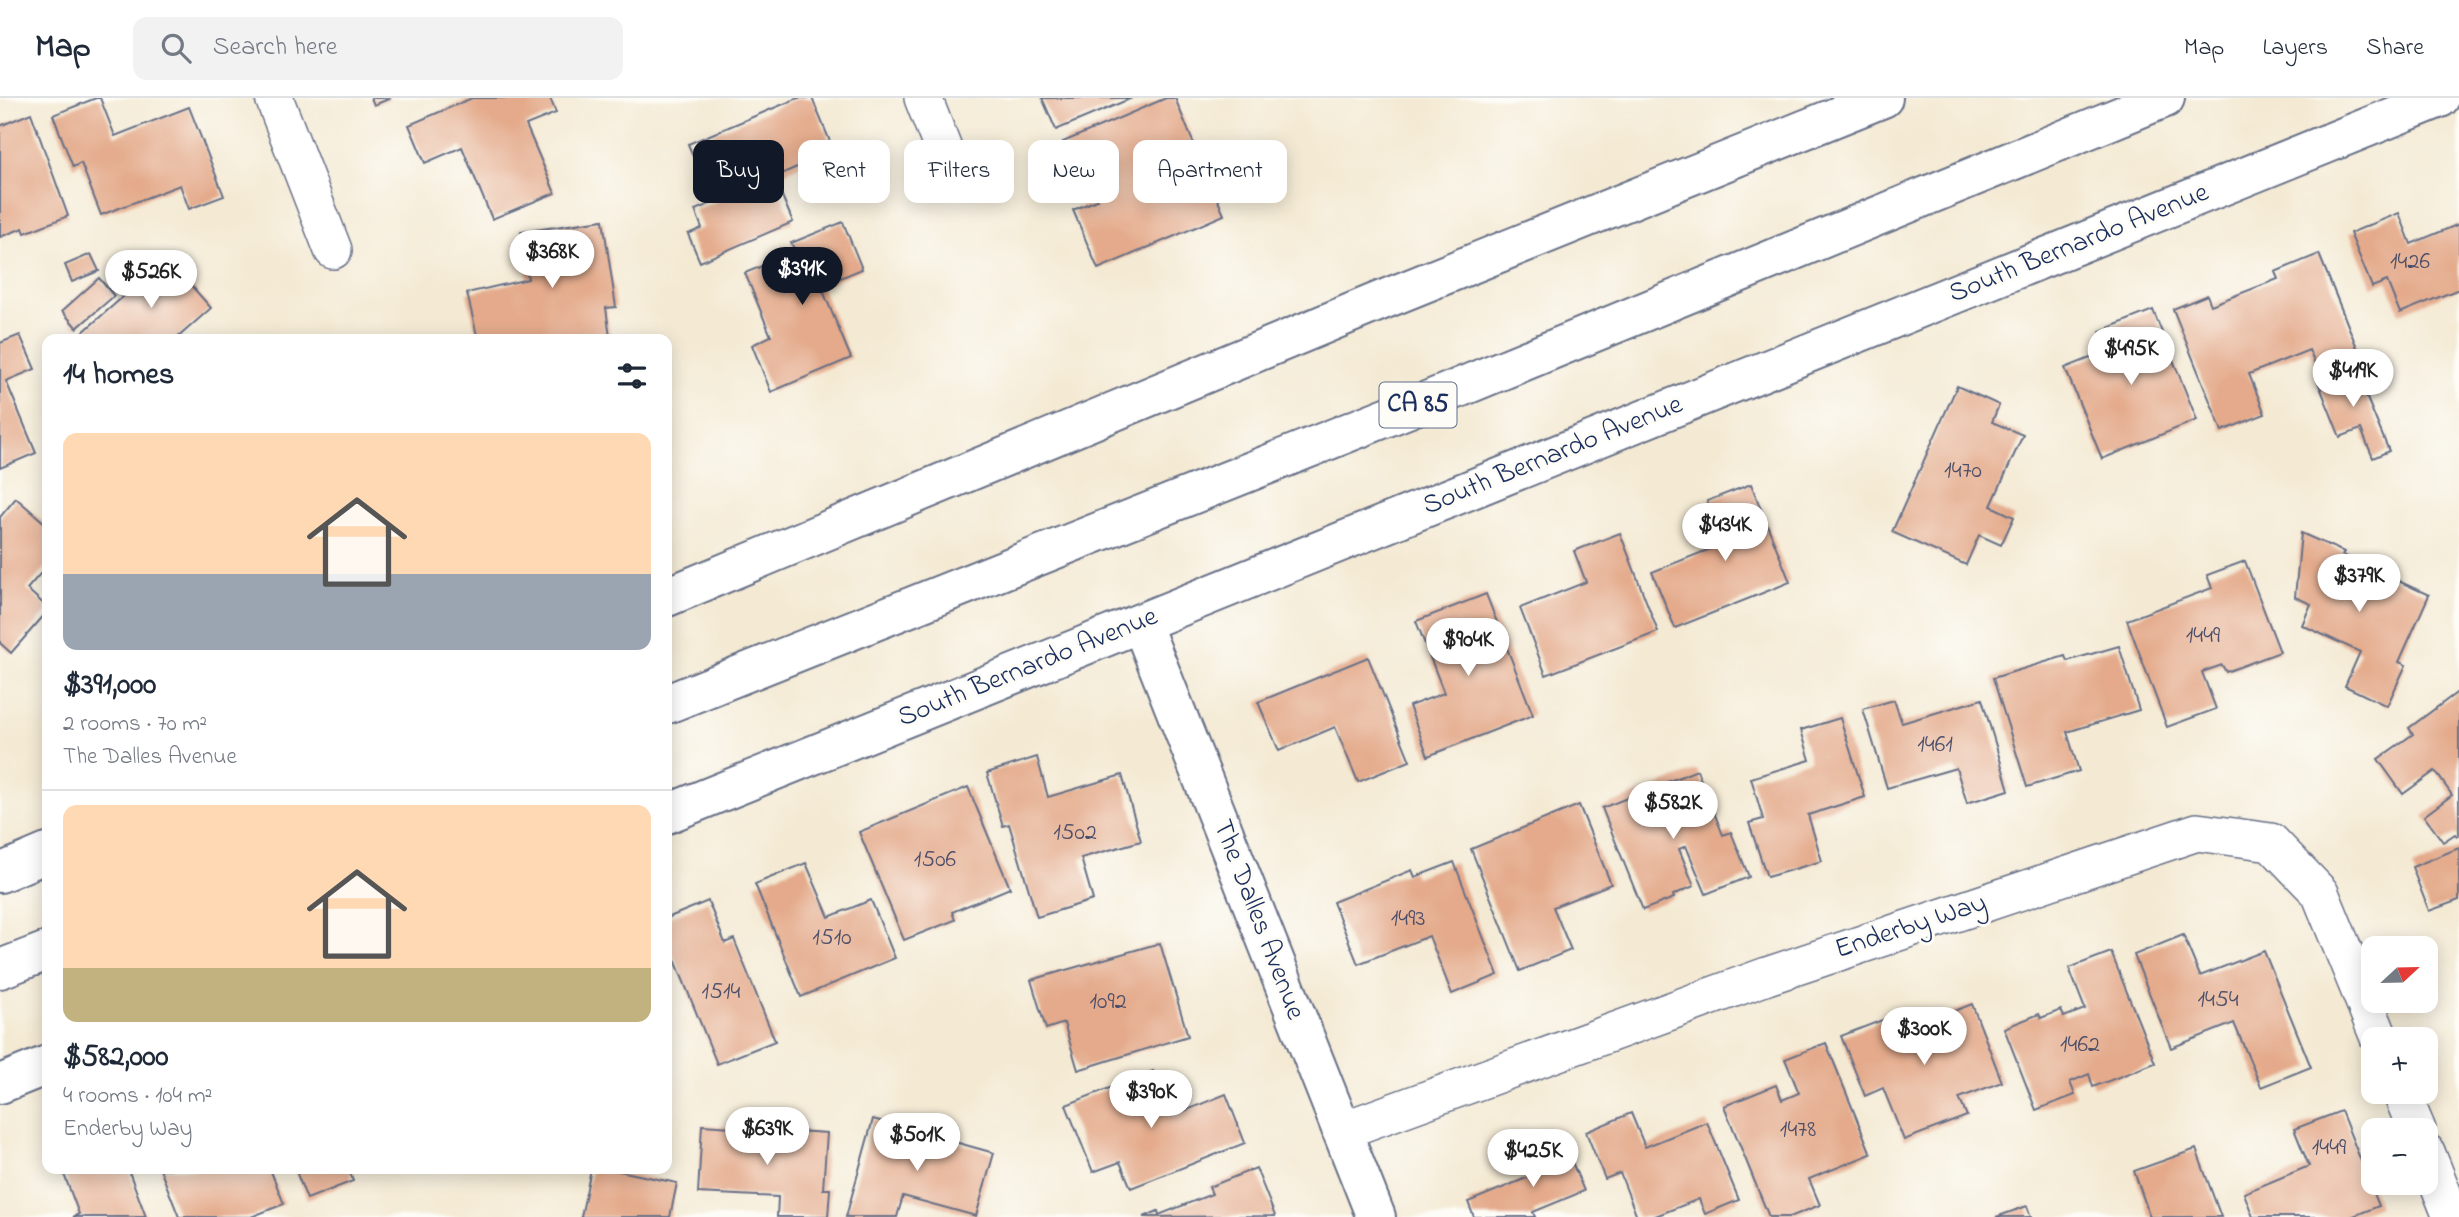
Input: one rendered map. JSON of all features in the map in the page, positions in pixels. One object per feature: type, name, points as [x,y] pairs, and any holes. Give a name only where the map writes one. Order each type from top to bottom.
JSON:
[{"type":"main road","points":[[672,595],[1380,301],[1883,98]]},
{"type":"main road","name":"CA 85","points":[[672,702],[1427,401],[2165,98]]},
{"type":"main road","name":"South Bernardo Avenue","points":[[672,812],[2440,98]]},
{"type":"main road","name":"The Dalles Avenue","points":[[1141,623],[1376,1217]]},
{"type":"main road","points":[[0,873],[42,855]]},
{"type":"main road","points":[[0,969],[42,953]]},
{"type":"main road","points":[[0,1084],[42,1067]]},
{"type":"street","points":[[274,98],[333,250]]},
{"type":"street","points":[[923,98],[940,140]]},
{"type":"street","name":"Enderby Way","points":[[1341,1131],[1767,976],[2197,832],[2271,842],[2320,893],[2375,1027]]},
{"type":"street","points":[[2438,1182],[2452,1217]]},
{"type":"building","points":[[100,98],[115,136],[189,107],[224,196],[189,209],[180,185],[101,215],[81,163],[73,167],[53,115]]},
{"type":"building","points":[[371,98],[391,98],[374,105]]},
{"type":"building","points":[[472,98],[550,98],[556,113],[526,125],[555,193],[492,219],[462,147],[425,163],[409,125]]},
{"type":"building","points":[[798,98],[812,98],[829,140],[798,140],[798,167],[784,173],[784,140],[698,140]]},
{"type":"building","points":[[1042,98],[1132,98],[1056,130]]},
{"type":"building","points":[[1166,98],[1175,98],[1192,140],[1133,140],[1133,203],[1219,203],[1224,215],[1098,269],[1073,210],[1090,203],[1119,203],[1119,140],[1068,140]]},
{"type":"building","points":[[31,113],[68,216],[25,233],[23,228],[0,237],[0,126]]},
{"type":"building","points":[[693,142],[693,156],[688,144]]},
{"type":"building","points":[[784,201],[793,222],[700,262],[688,234],[702,228],[695,210],[712,203],[784,203]]},
{"type":"building","points":[[2399,213],[2411,244],[2459,224],[2459,289],[2400,313],[2387,281],[2372,287],[2350,233]]},
{"type":"building","points":[[603,220],[616,307],[606,308],[610,334],[477,334],[467,293],[528,279],[521,232]]},
{"type":"building","points":[[843,222],[862,269],[821,286],[851,358],[771,392],[752,345],[771,336],[745,273],[796,252],[791,243]]},
{"type":"building","points":[[91,254],[99,271],[72,282],[65,265]]},
{"type":"building","points":[[2319,254],[2358,350],[2316,367],[2309,350],[2249,374],[2265,414],[2222,431],[2173,309],[2207,295],[2211,305],[2278,279],[2275,272]]},
{"type":"building","points":[[167,258],[211,308],[182,334],[81,334]]},
{"type":"building","points":[[99,278],[114,296],[77,328],[62,311]]},
{"type":"building","points":[[2153,310],[2197,420],[2102,459],[2065,368],[2108,351],[2100,331]]},
{"type":"building","points":[[20,335],[35,369],[6,381],[36,453],[0,468],[0,343]]},
{"type":"building","points":[[2354,367],[2389,451],[2373,458],[2361,429],[2340,437],[2318,382]]},
{"type":"building","points":[[1957,386],[1999,405],[1992,422],[2023,435],[1991,506],[2014,517],[2001,545],[1979,535],[1966,565],[1892,532]]},
{"type":"building","points":[[1751,484],[1790,582],[1675,628],[1652,572],[1723,544],[1707,501]]},
{"type":"building","points":[[16,498],[42,521],[42,572],[27,589],[42,602],[42,618],[11,653],[0,643],[0,517]]},
{"type":"building","points":[[1620,533],[1658,632],[1546,675],[1520,608],[1586,582],[1574,551]]},
{"type":"building","points":[[2301,533],[2429,595],[2399,662],[2406,665],[2387,706],[2345,686],[2360,652],[2302,625],[2311,604],[2295,597]]},
{"type":"building","points":[[2245,561],[2280,652],[2226,672],[2222,665],[2202,672],[2216,709],[2167,727],[2127,620],[2212,588],[2207,575]]},
{"type":"building","points":[[1486,594],[1533,715],[1428,756],[1409,706],[1444,693],[1416,621]]},
{"type":"building","points":[[2119,646],[2139,710],[2067,732],[2079,771],[2027,787],[1993,678],[2065,656],[2067,661]]},
{"type":"building","points":[[1368,657],[1410,761],[1358,782],[1335,727],[1279,751],[1258,702]]},
{"type":"building","points":[[2459,691],[2459,835],[2455,834],[2443,842],[2424,816],[2452,795],[2435,771],[2403,794],[2378,759],[2413,734],[2409,728]]},
{"type":"building","points":[[1982,699],[2009,790],[1967,803],[1956,768],[1887,788],[1863,709],[1894,700],[1902,723]]},
{"type":"building","points":[[1840,718],[1865,797],[1808,815],[1822,861],[1767,877],[1749,823],[1763,819],[1751,778],[1810,760],[1801,730]]},
{"type":"building","points":[[1037,757],[1048,797],[1122,775],[1141,841],[1081,858],[1093,900],[1037,917],[1009,824],[1003,826],[987,773]]},
{"type":"building","points":[[1697,770],[1723,835],[1731,832],[1749,877],[1706,894],[1686,846],[1679,849],[1694,886],[1673,895],[1674,898],[1643,910],[1602,808]]},
{"type":"building","points":[[968,787],[1010,888],[952,912],[955,920],[904,940],[859,832]]},
{"type":"building","points":[[1579,805],[1611,884],[1553,907],[1571,950],[1520,971],[1471,849]]},
{"type":"building","points":[[2459,848],[2459,900],[2429,911],[2412,867]]},
{"type":"building","points":[[1454,862],[1498,975],[1452,994],[1429,936],[1358,964],[1333,902],[1412,870],[1415,877]]},
{"type":"building","points":[[806,863],[829,917],[871,900],[895,958],[801,997],[755,884]]},
{"type":"building","points":[[708,901],[725,943],[734,939],[775,1041],[717,1064],[672,952],[672,916]]},
{"type":"building","points":[[2183,935],[2200,976],[2264,951],[2311,1067],[2261,1087],[2234,1023],[2171,1048],[2134,955]]},
{"type":"building","points":[[1160,943],[1188,1036],[1078,1070],[1064,1023],[1046,1029],[1031,980]]},
{"type":"building","points":[[2111,952],[2155,1063],[2093,1087],[2089,1074],[2070,1082],[2075,1095],[2036,1110],[2004,1028],[2039,1014],[2041,1018],[2061,1010],[2064,1017],[2085,1009],[2069,968]]},
{"type":"building","points":[[1972,1004],[2002,1082],[1959,1098],[1967,1116],[1904,1140],[1883,1088],[1865,1096],[1841,1036],[1890,1017],[1896,1034]]},
{"type":"building","points":[[1826,1043],[1871,1154],[1809,1179],[1820,1205],[1790,1217],[1769,1217],[1724,1106],[1776,1085],[1782,1100],[1799,1093],[1785,1059]]},
{"type":"building","points":[[1153,1071],[1172,1116],[1226,1094],[1245,1143],[1131,1188],[1120,1162],[1093,1172],[1066,1105]]},
{"type":"building","points":[[2341,1111],[2361,1161],[2361,1195],[2375,1195],[2379,1206],[2351,1217],[2253,1217],[2244,1193],[2309,1166],[2294,1129]]},
{"type":"building","points":[[1631,1113],[1645,1147],[1707,1122],[1739,1200],[1705,1214],[1699,1199],[1653,1217],[1637,1217],[1620,1173],[1605,1179],[1586,1132]]},
{"type":"building","points":[[873,1119],[994,1153],[976,1216],[903,1196],[897,1217],[846,1217]]},
{"type":"building","points":[[702,1125],[827,1133],[823,1189],[830,1189],[828,1217],[777,1217],[778,1197],[698,1193]]},
{"type":"building","points":[[1565,1145],[1584,1191],[1533,1212],[1535,1217],[1474,1217],[1468,1202],[1536,1174],[1530,1159]]},
{"type":"building","points":[[2196,1149],[2221,1217],[2150,1217],[2134,1171]]},
{"type":"building","points":[[1256,1168],[1275,1216],[1144,1217],[1158,1211],[1159,1215],[1212,1194],[1209,1187]]},
{"type":"building","points":[[64,1174],[130,1174],[146,1217],[73,1217],[79,1214]]},
{"type":"building","points":[[162,1174],[272,1174],[284,1204],[251,1217],[179,1217]]},
{"type":"building","points":[[297,1174],[350,1174],[353,1181],[307,1199]]},
{"type":"building","points":[[590,1174],[634,1174],[677,1183],[670,1217],[581,1217]]},
{"type":"building","points":[[2027,1206],[2031,1217],[1996,1217]]}]
